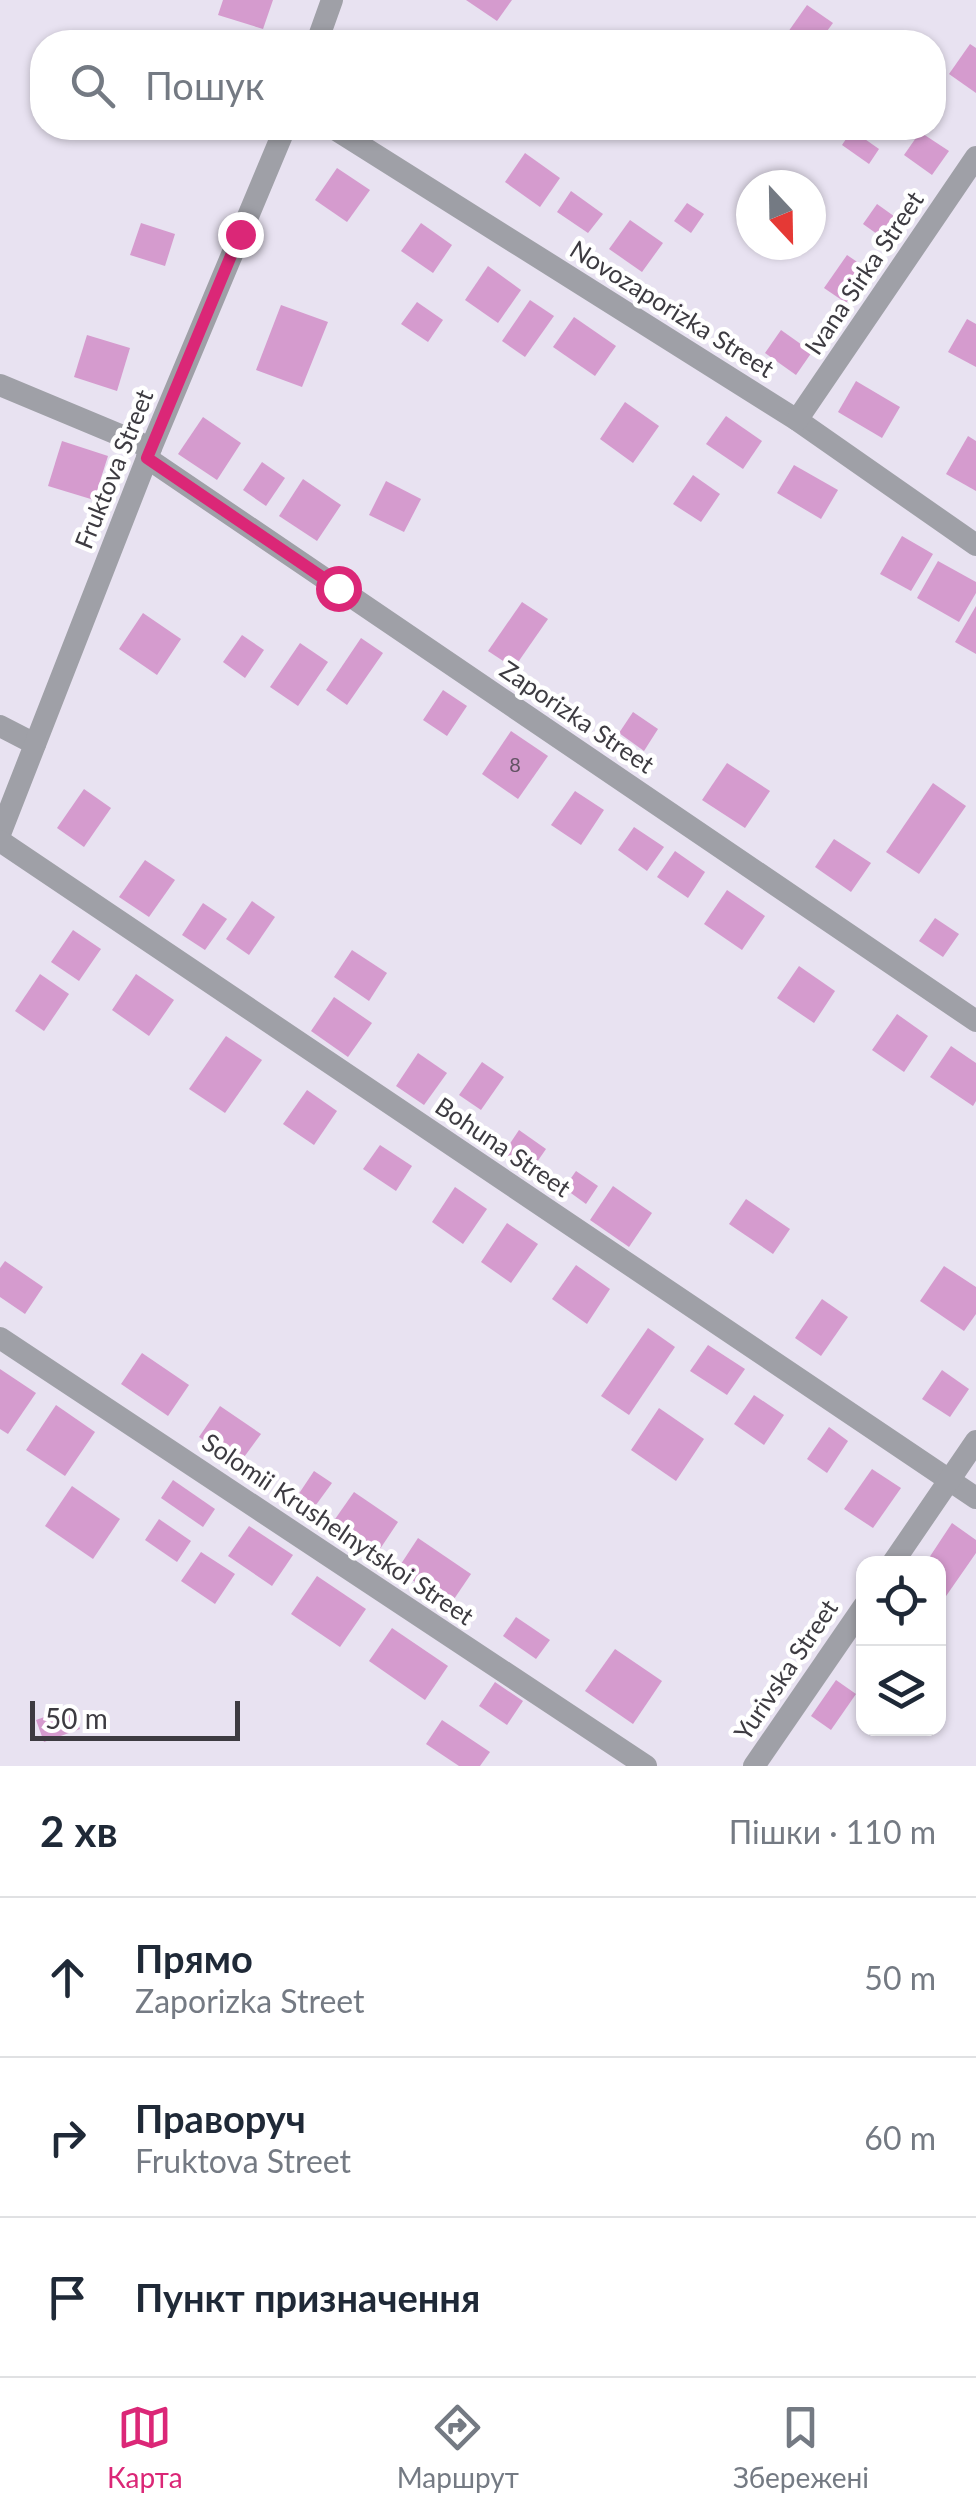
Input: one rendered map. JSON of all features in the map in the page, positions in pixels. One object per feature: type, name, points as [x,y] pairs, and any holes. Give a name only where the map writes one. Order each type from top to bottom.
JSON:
[{"type":"street","points":[[321,30],[332,0]]},
{"type":"street","name":"Fruktova Street","points":[[0,834],[149,453],[280,140]]},
{"type":"street","name":"Novozaporizka Street","points":[[352,140],[797,420],[976,544]]},
{"type":"street","name":"Ivana Sirka Street","points":[[797,420],[976,156]]},
{"type":"street","name":"Zaporizka Street","points":[[0,385],[149,453],[976,1021]]},
{"type":"street","points":[[0,726],[35,744]]},
{"type":"street","name":"Bohuna Street","points":[[0,842],[976,1498]]},
{"type":"street","name":"Solomii Krushelnytskoi Street","points":[[0,1338],[646,1766]]},
{"type":"street","points":[[897,1556],[976,1440]]},
{"type":"street","name":"Yurivska Street","points":[[754,1766],[856,1618]]},
{"type":"building","points":[[223,0],[273,0],[263,29],[218,15]]},
{"type":"building","points":[[466,0],[512,0],[497,21]]},
{"type":"building","points":[[807,5],[833,23],[828,30],[789,30]]},
{"type":"building","points":[[970,44],[976,48],[976,93],[949,74]]},
{"type":"building","points":[[845,140],[866,140],[879,149],[869,164],[842,145]]},
{"type":"building","points":[[914,140],[932,140],[949,151],[932,175],[904,155]]},
{"type":"building","points":[[525,153],[560,178],[540,207],[505,182]]},
{"type":"building","points":[[337,168],[370,190],[347,222],[315,200]]},
{"type":"building","points":[[571,191],[603,214],[588,233],[557,212]]},
{"type":"building","points":[[687,203],[704,214],[691,233],[674,221]]},
{"type":"building","points":[[877,204],[905,224],[891,244],[863,224]]},
{"type":"building","points":[[630,220],[663,243],[642,272],[609,249]]},
{"type":"building","points":[[141,223],[175,234],[165,266],[130,255]]},
{"type":"building","points":[[421,223],[452,245],[433,273],[401,251]]},
{"type":"building","points":[[847,255],[869,270],[846,303],[824,288]]},
{"type":"building","points":[[488,266],[521,290],[498,323],[465,300]]},
{"type":"building","points":[[530,300],[554,316],[525,357],[502,341]]},
{"type":"building","points":[[417,302],[443,320],[428,342],[401,324]]},
{"type":"building","points":[[281,305],[328,322],[302,387],[256,370]]},
{"type":"building","points":[[574,317],[616,346],[595,376],[553,347]]},
{"type":"building","points":[[967,319],[976,324],[976,367],[948,352]]},
{"type":"building","points":[[781,330],[812,352],[796,375],[765,353]]},
{"type":"building","points":[[87,335],[130,348],[117,391],[74,377]]},
{"type":"building","points":[[856,381],[900,407],[882,438],[838,412]]},
{"type":"building","points":[[625,402],[659,426],[633,463],[600,439]]},
{"type":"building","points":[[726,416],[762,441],[743,469],[706,444]]},
{"type":"building","points":[[203,417],[241,443],[217,480],[178,454]]},
{"type":"building","points":[[968,436],[976,441],[976,491],[946,474]]},
{"type":"building","points":[[62,441],[108,456],[94,500],[48,486]]},
{"type":"building","points":[[262,462],[285,478],[266,506],[243,490]]},
{"type":"building","points":[[794,465],[838,490],[821,519],[777,493]]},
{"type":"building","points":[[693,475],[720,494],[701,522],[673,504]]},
{"type":"building","points":[[303,479],[341,505],[317,541],[279,516]]},
{"type":"building","points":[[386,481],[421,499],[404,532],[369,515]]},
{"type":"building","points":[[902,536],[933,554],[911,591],[880,574]]},
{"type":"building","points":[[938,561],[976,582],[976,593],[959,622],[917,598]]},
{"type":"building","points":[[522,602],[548,619],[514,668],[488,651]]},
{"type":"building","points":[[976,606],[976,654],[955,642]]},
{"type":"building","points":[[143,613],[181,639],[157,675],[119,649]]},
{"type":"building","points":[[242,635],[264,650],[245,678],[223,662]]},
{"type":"building","points":[[361,638],[383,653],[347,705],[326,690]]},
{"type":"building","points":[[300,643],[328,662],[298,706],[270,687]]},
{"type":"building","points":[[443,690],[467,706],[447,736],[423,720]]},
{"type":"building","points":[[633,712],[658,729],[644,751],[619,733]]},
{"type":"building","points":[[511,731],[548,756],[518,799],[482,774]]},
{"type":"building","points":[[727,763],[770,791],[745,828],[702,800]]},
{"type":"building","points":[[933,783],[966,806],[919,874],[886,852]]},
{"type":"building","points":[[84,789],[111,808],[84,847],[57,828]]},
{"type":"building","points":[[575,791],[604,810],[581,845],[551,825]]},
{"type":"building","points":[[634,827],[664,847],[647,871],[618,850]]},
{"type":"building","points":[[834,839],[871,863],[851,892],[815,867]]},
{"type":"building","points":[[675,851],[705,872],[688,898],[657,877]]},
{"type":"building","points":[[145,860],[175,880],[149,917],[119,897]]},
{"type":"building","points":[[727,890],[765,916],[742,950],[704,924]]},
{"type":"building","points":[[252,901],[275,917],[249,955],[226,939]]},
{"type":"building","points":[[203,903],[227,919],[205,950],[182,935]]},
{"type":"building","points":[[935,918],[959,934],[943,957],[919,941]]},
{"type":"building","points":[[73,930],[101,949],[79,981],[51,962]]},
{"type":"building","points":[[352,950],[387,973],[369,1001],[334,977]]},
{"type":"building","points":[[799,966],[835,991],[814,1023],[777,998]]},
{"type":"building","points":[[40,974],[69,994],[44,1031],[15,1011]]},
{"type":"building","points":[[136,974],[174,1000],[149,1036],[112,1010]]},
{"type":"building","points":[[334,997],[372,1023],[348,1057],[311,1031]]},
{"type":"building","points":[[897,1014],[928,1036],[904,1072],[872,1050]]},
{"type":"building","points":[[226,1036],[262,1060],[225,1113],[189,1089]]},
{"type":"building","points":[[951,1046],[976,1063],[973,1106],[930,1077]]},
{"type":"building","points":[[418,1053],[447,1073],[424,1105],[396,1086]]},
{"type":"building","points":[[482,1062],[504,1077],[481,1110],[459,1095]]},
{"type":"building","points":[[307,1090],[337,1111],[314,1145],[283,1124]]},
{"type":"building","points":[[519,1130],[546,1149],[528,1175],[501,1157]]},
{"type":"building","points":[[380,1145],[412,1166],[396,1191],[363,1169]]},
{"type":"building","points":[[576,1171],[598,1186],[586,1204],[564,1188]]},
{"type":"building","points":[[613,1186],[652,1213],[629,1247],[590,1220]]},
{"type":"building","points":[[455,1187],[487,1209],[463,1244],[432,1222]]},
{"type":"building","points":[[746,1199],[790,1229],[773,1254],[729,1224]]},
{"type":"building","points":[[507,1223],[538,1244],[511,1283],[481,1262]]},
{"type":"building","points":[[5,1261],[43,1287],[25,1314],[0,1297],[0,1268]]},
{"type":"building","points":[[576,1265],[610,1289],[587,1324],[552,1299]]},
{"type":"building","points":[[944,1266],[976,1287],[976,1314],[964,1331],[920,1301]]},
{"type":"building","points":[[822,1299],[848,1317],[821,1356],[795,1338]]},
{"type":"building","points":[[648,1328],[675,1347],[629,1415],[601,1396]]},
{"type":"building","points":[[708,1345],[745,1369],[727,1395],[690,1371]]},
{"type":"building","points":[[142,1353],[189,1385],[168,1416],[121,1384]]},
{"type":"building","points":[[0,1369],[36,1393],[8,1434],[0,1429]]},
{"type":"building","points":[[942,1370],[969,1389],[950,1417],[922,1399]]},
{"type":"building","points":[[754,1395],[784,1415],[764,1445],[734,1424]]},
{"type":"building","points":[[56,1405],[95,1432],[65,1476],[26,1450]]},
{"type":"building","points":[[220,1406],[261,1434],[239,1464],[199,1437]]},
{"type":"building","points":[[659,1408],[704,1439],[676,1481],[631,1450]]},
{"type":"building","points":[[829,1427],[848,1441],[827,1473],[807,1459]]},
{"type":"building","points":[[872,1469],[901,1488],[873,1528],[844,1509]]},
{"type":"building","points":[[314,1471],[332,1483],[313,1509],[296,1498]]},
{"type":"building","points":[[173,1480],[215,1509],[203,1527],[161,1498]]},
{"type":"building","points":[[72,1486],[120,1519],[93,1559],[45,1526]]},
{"type":"building","points":[[354,1492],[398,1522],[378,1552],[333,1522]]},
{"type":"building","points":[[159,1519],[191,1541],[177,1562],[145,1540]]},
{"type":"building","points":[[952,1523],[976,1540],[976,1553],[946,1596],[946,1556],[930,1556]]},
{"type":"building","points":[[249,1526],[293,1555],[272,1586],[228,1556]]},
{"type":"building","points":[[418,1538],[471,1574],[450,1605],[397,1570]]},
{"type":"building","points":[[201,1552],[235,1574],[215,1604],[181,1581]]},
{"type":"building","points":[[317,1576],[366,1609],[340,1647],[291,1614]]},
{"type":"building","points":[[516,1617],[550,1640],[536,1659],[503,1636]]},
{"type":"building","points":[[392,1628],[448,1666],[425,1700],[369,1661]]},
{"type":"building","points":[[615,1649],[662,1681],[633,1724],[585,1691]]},
{"type":"building","points":[[836,1680],[856,1694],[831,1730],[811,1716]]},
{"type":"building","points":[[495,1682],[523,1701],[507,1725],[479,1706]]},
{"type":"building","points":[[72,1707],[80,1729],[44,1742],[36,1720]]},
{"type":"building","points":[[442,1720],[490,1752],[480,1766],[459,1766],[426,1744]]},
{"type":"route","points":[[240,234],[147,458],[338,588]]}]
